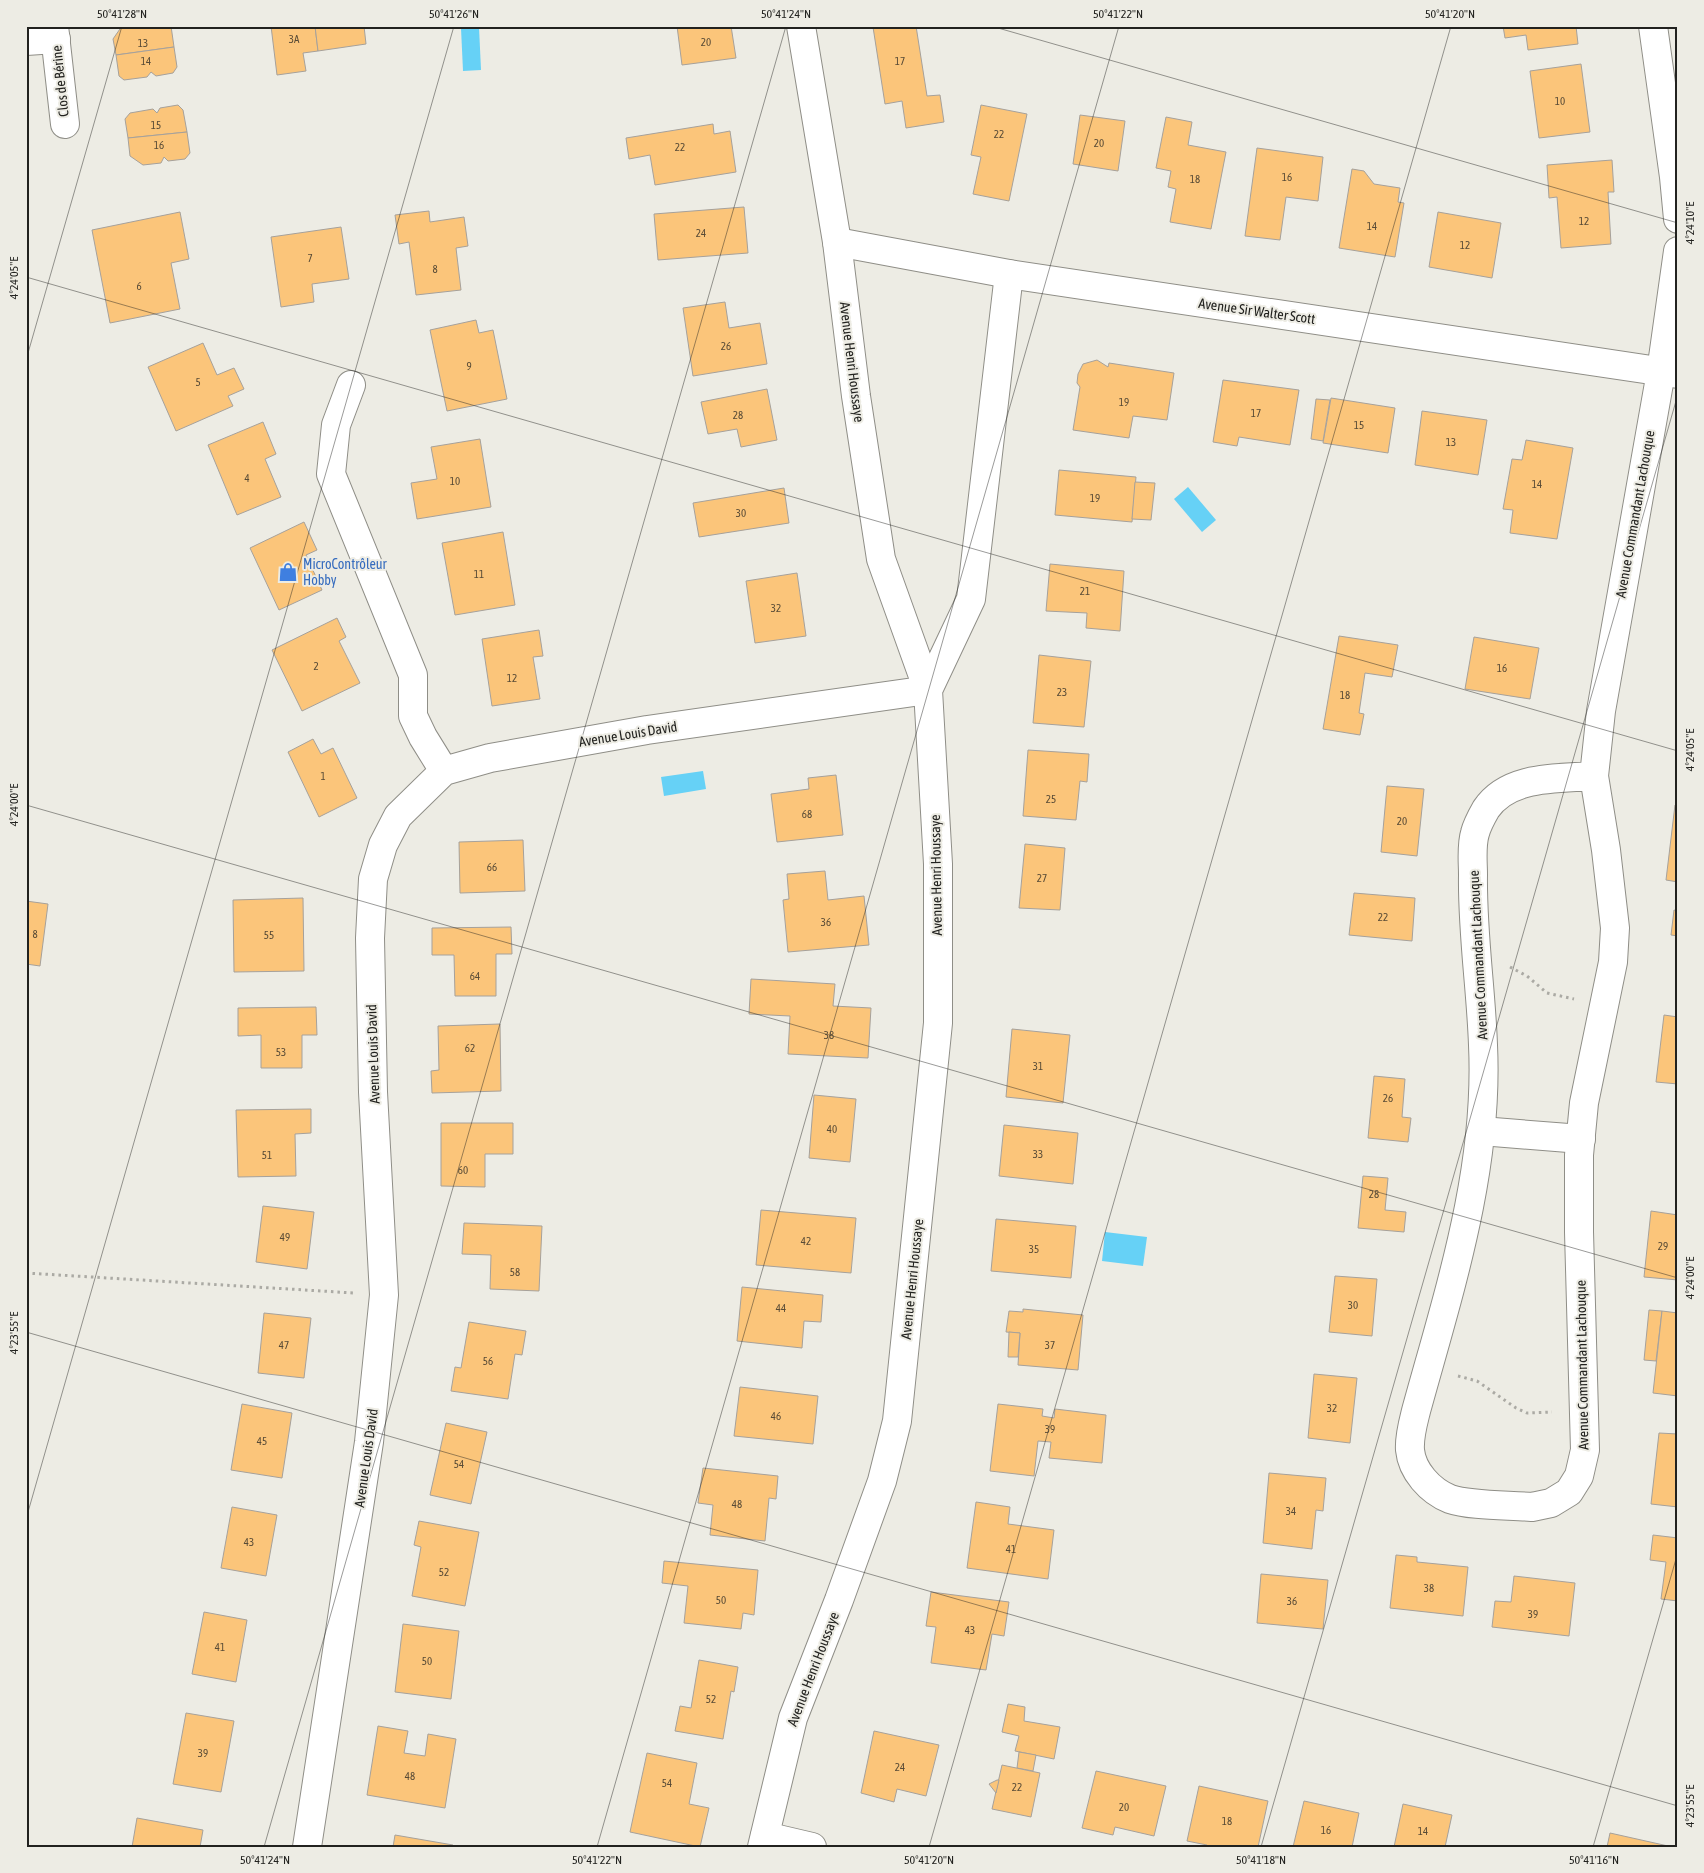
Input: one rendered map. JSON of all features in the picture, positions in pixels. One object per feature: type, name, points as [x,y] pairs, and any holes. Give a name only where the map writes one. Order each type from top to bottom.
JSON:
[{"type":"street","name":"Avenue Henri Houssaye","points":[[764,1841],[793,1718],[839,1600],[882,1481],[897,1422],[938,1023],[938,864],[928,690],[880,559],[856,396],[837,242],[801,26]]},
{"type":"street","points":[[1653,26],[1678,219]]},
{"type":"street","name":"Clos de Bérine","points":[[26,40],[55,32],[65,124]]},
{"type":"street","name":"Avenue Sir Walter Scott","points":[[837,242],[1009,274],[1669,373]]},
{"type":"street","name":"Avenue Commandant Lachouque","points":[[1594,776],[1536,780],[1519,784],[1501,795],[1487,809],[1475,834],[1472,904],[1483,1045],[1484,1094],[1481,1131],[1476,1173],[1464,1236],[1413,1423],[1410,1450],[1413,1462],[1428,1485],[1450,1499],[1532,1507],[1546,1504],[1569,1492],[1583,1465],[1586,1450],[1579,1232],[1579,1155],[1584,1103],[1613,962],[1615,928],[1606,850],[1594,776],[1601,711],[1669,373],[1678,251]]},
{"type":"street","name":"Avenue Henri Houssaye","points":[[928,690],[971,599],[1009,274]]},
{"type":"street","points":[[351,385],[336,425],[331,474],[412,675],[413,716],[423,737],[444,771]]},
{"type":"street","name":"Avenue Louis David","points":[[307,1847],[369,1442],[384,1295],[373,1092],[370,938],[372,879],[383,845],[398,816],[444,771],[490,758],[647,730],[928,690]]},
{"type":"street","points":[[1481,1131],[1581,1138]]},
{"type":"street","points":[[764,1841],[812,1847]]},
{"type":"path","points":[[1477,963],[1504,965],[1514,969],[1527,976],[1547,993],[1604,1004]]},
{"type":"path","points":[[26,1273],[384,1295]]},
{"type":"path","points":[[1428,1369],[1477,1381],[1516,1408],[1527,1413],[1585,1410]]},
{"type":"water","points":[[479,27],[481,70],[463,71],[461,28]]},
{"type":"water","points":[[1188,487],[1216,520],[1202,532],[1174,499]]},
{"type":"water","points":[[703,771],[706,789],[664,796],[661,777]]},
{"type":"water","points":[[1105,1232],[1147,1237],[1143,1266],[1102,1261]]},
{"type":"building","points":[[122,26],[171,26],[174,47],[116,55],[113,39]]},
{"type":"building","points":[[271,26],[315,26],[318,51],[303,53],[306,71],[277,75]]},
{"type":"building","points":[[315,26],[364,26],[366,44],[318,51]]},
{"type":"building","points":[[677,26],[731,26],[736,58],[682,65]]},
{"type":"building","points":[[916,26],[927,96],[940,95],[944,122],[906,128],[902,101],[885,104],[873,27]]},
{"type":"building","points":[[1503,26],[1576,26],[1578,44],[1528,50],[1526,35],[1505,38]]},
{"type":"building","points":[[174,47],[177,67],[173,73],[156,76],[151,72],[147,77],[124,80],[119,76],[116,55]]},
{"type":"building","points":[[1581,64],[1590,132],[1539,138],[1530,71]]},
{"type":"building","points":[[178,105],[183,110],[187,132],[128,138],[125,119],[130,113],[153,109],[157,113],[160,108]]},
{"type":"building","points":[[981,105],[1027,114],[1009,201],[973,194],[981,157],[971,155]]},
{"type":"building","points":[[1080,115],[1125,121],[1118,171],[1073,164]]},
{"type":"building","points":[[1166,117],[1192,122],[1188,145],[1226,152],[1211,229],[1170,222],[1176,189],[1168,187],[1171,171],[1156,168]]},
{"type":"building","points":[[713,124],[714,134],[730,131],[736,172],[655,185],[650,155],[629,159],[626,138]]},
{"type":"building","points":[[187,132],[190,153],[185,159],[168,161],[164,157],[161,163],[143,165],[130,156],[128,138]]},
{"type":"building","points":[[1257,148],[1323,157],[1318,201],[1286,197],[1280,240],[1245,236]]},
{"type":"building","points":[[1612,160],[1614,192],[1608,192],[1611,244],[1561,248],[1557,197],[1549,198],[1547,165]]},
{"type":"building","points":[[1352,169],[1364,171],[1374,184],[1400,188],[1398,202],[1404,203],[1395,257],[1339,248]]},
{"type":"building","points":[[744,207],[748,253],[658,260],[654,214]]},
{"type":"building","points":[[429,211],[430,222],[464,217],[468,246],[456,248],[461,290],[416,295],[409,242],[399,244],[395,215]]},
{"type":"building","points":[[180,212],[189,259],[171,263],[180,309],[110,323],[92,230]]},
{"type":"building","points":[[1438,212],[1501,223],[1492,278],[1429,267]]},
{"type":"building","points":[[341,227],[349,279],[312,284],[314,302],[281,307],[271,237]]},
{"type":"building","points":[[725,302],[729,328],[760,323],[767,364],[693,376],[683,308]]},
{"type":"building","points":[[476,320],[479,333],[493,330],[507,399],[447,411],[430,330]]},
{"type":"building","points":[[203,343],[217,375],[234,368],[244,389],[228,396],[233,406],[176,431],[148,367]]},
{"type":"building","points":[[1097,360],[1108,367],[1109,363],[1174,373],[1167,420],[1133,416],[1129,438],[1073,430],[1080,387],[1077,383],[1078,374],[1083,364]]},
{"type":"building","points":[[1223,380],[1299,390],[1290,445],[1239,437],[1237,446],[1213,442]]},
{"type":"building","points":[[767,389],[777,440],[741,447],[737,429],[708,434],[701,402]]},
{"type":"building","points":[[1331,398],[1395,408],[1388,453],[1323,443]]},
{"type":"building","points":[[1316,399],[1330,400],[1323,441],[1311,439]]},
{"type":"building","points":[[1422,411],[1487,420],[1478,475],[1415,465]]},
{"type":"building","points":[[263,422],[276,454],[265,459],[281,497],[237,515],[208,445]]},
{"type":"building","points":[[480,439],[491,507],[417,519],[411,483],[437,479],[431,447]]},
{"type":"building","points":[[1526,440],[1573,448],[1557,539],[1510,533],[1513,510],[1503,509],[1512,459],[1522,460]]},
{"type":"building","points":[[1059,470],[1136,477],[1132,522],[1055,515]]},
{"type":"building","points":[[1135,482],[1155,483],[1151,520],[1132,519]]},
{"type":"building","points":[[784,488],[789,523],[699,537],[693,503]]},
{"type":"building","name":"MicroContrôleur Hobby","points":[[304,522],[317,550],[306,555],[322,590],[279,610],[250,548]]},
{"type":"building","points":[[503,532],[515,605],[455,615],[442,543]]},
{"type":"building","points":[[1050,564],[1124,571],[1120,631],[1086,628],[1087,613],[1046,611]]},
{"type":"building","points":[[797,573],[806,636],[755,643],[746,581]]},
{"type":"building","points":[[337,618],[346,637],[339,641],[360,683],[302,711],[272,650]]},
{"type":"building","points":[[539,630],[543,656],[533,657],[540,699],[492,706],[482,639]]},
{"type":"building","points":[[1339,636],[1398,645],[1392,677],[1365,673],[1359,713],[1364,714],[1360,735],[1323,729]]},
{"type":"building","points":[[1474,637],[1539,648],[1530,699],[1465,689]]},
{"type":"building","points":[[1039,655],[1091,661],[1084,727],[1033,723]]},
{"type":"building","points":[[313,739],[321,754],[333,748],[357,798],[319,817],[288,752]]},
{"type":"building","points":[[1028,750],[1089,754],[1087,782],[1080,781],[1076,820],[1023,816]]},
{"type":"building","points":[[836,775],[843,835],[777,842],[771,794],[809,789],[808,778]]},
{"type":"building","points":[[1387,786],[1424,789],[1417,856],[1381,852]]},
{"type":"building","points":[[1675,805],[1678,805],[1678,882],[1666,880]]},
{"type":"building","points":[[523,840],[525,891],[460,893],[459,842]]},
{"type":"building","points":[[1025,844],[1065,848],[1060,910],[1019,908]]},
{"type":"building","points":[[825,871],[828,900],[864,896],[869,945],[788,952],[783,900],[789,899],[787,874]]},
{"type":"building","points":[[1354,893],[1415,898],[1412,941],[1349,935]]},
{"type":"building","points":[[303,898],[304,971],[234,972],[233,900]]},
{"type":"building","points":[[26,901],[48,904],[40,966],[26,964]]},
{"type":"building","points":[[1674,910],[1678,911],[1678,936],[1671,935]]},
{"type":"building","points":[[511,927],[512,954],[496,954],[496,996],[455,996],[454,955],[432,955],[432,928]]},
{"type":"building","points":[[751,979],[835,984],[833,1006],[871,1008],[868,1058],[788,1054],[790,1016],[749,1014]]},
{"type":"building","points":[[316,1007],[317,1035],[302,1035],[302,1068],[261,1068],[261,1035],[238,1036],[238,1008]]},
{"type":"building","points":[[1664,1015],[1678,1017],[1678,1084],[1656,1082]]},
{"type":"building","points":[[500,1024],[501,1091],[432,1093],[431,1071],[439,1070],[438,1026]]},
{"type":"building","points":[[1012,1029],[1070,1035],[1063,1103],[1006,1097]]},
{"type":"building","points":[[1374,1076],[1405,1079],[1402,1117],[1411,1118],[1408,1142],[1368,1138]]},
{"type":"building","points":[[814,1095],[856,1099],[850,1162],[809,1158]]},
{"type":"building","points":[[311,1109],[311,1133],[295,1134],[296,1176],[238,1177],[236,1110]]},
{"type":"building","points":[[441,1123],[513,1123],[513,1154],[485,1154],[485,1187],[441,1186]]},
{"type":"building","points":[[1004,1125],[1078,1133],[1073,1184],[999,1176]]},
{"type":"building","points":[[1363,1176],[1388,1178],[1385,1210],[1406,1212],[1404,1232],[1358,1228]]},
{"type":"building","points":[[263,1206],[314,1212],[307,1269],[256,1262]]},
{"type":"building","points":[[761,1210],[856,1218],[851,1273],[756,1265]]},
{"type":"building","points":[[1651,1211],[1678,1215],[1678,1280],[1644,1277]]},
{"type":"building","points":[[996,1219],[1076,1226],[1071,1278],[991,1271]]},
{"type":"building","points":[[464,1223],[542,1226],[539,1291],[490,1289],[491,1255],[462,1254]]},
{"type":"building","points":[[1335,1276],[1377,1279],[1372,1336],[1329,1332]]},
{"type":"building","points":[[742,1287],[823,1295],[821,1322],[804,1321],[802,1348],[737,1341]]},
{"type":"building","points":[[1023,1309],[1083,1315],[1078,1370],[1018,1365],[1020,1333],[1006,1332],[1009,1311],[1023,1312]]},
{"type":"building","points":[[1649,1310],[1662,1311],[1656,1361],[1644,1360]]},
{"type":"building","points":[[1662,1311],[1678,1313],[1678,1396],[1653,1393]]},
{"type":"building","points":[[264,1313],[311,1318],[304,1378],[258,1373]]},
{"type":"building","points":[[469,1322],[526,1331],[522,1355],[515,1354],[508,1399],[451,1391],[455,1367],[461,1368]]},
{"type":"building","points":[[1009,1332],[1020,1333],[1018,1357],[1008,1357]]},
{"type":"building","points":[[1314,1374],[1357,1378],[1350,1443],[1308,1438]]},
{"type":"building","points":[[740,1387],[818,1396],[813,1444],[734,1436]]},
{"type":"building","points":[[242,1404],[292,1413],[282,1478],[231,1470]]},
{"type":"building","points":[[998,1404],[1043,1409],[1042,1416],[1054,1418],[1055,1409],[1106,1415],[1102,1463],[1049,1458],[1051,1442],[1038,1441],[1034,1476],[990,1471]]},
{"type":"building","points":[[446,1423],[487,1432],[471,1504],[430,1495]]},
{"type":"building","points":[[1659,1433],[1678,1434],[1678,1507],[1651,1504]]},
{"type":"building","points":[[703,1468],[778,1476],[776,1499],[769,1498],[765,1541],[710,1535],[713,1505],[698,1503]]},
{"type":"building","points":[[1269,1473],[1326,1478],[1323,1511],[1316,1510],[1312,1549],[1263,1543]]},
{"type":"building","points":[[976,1502],[1010,1507],[1008,1524],[1054,1530],[1048,1579],[967,1568]]},
{"type":"building","points":[[232,1507],[277,1515],[266,1576],[221,1568]]},
{"type":"building","points":[[419,1521],[479,1532],[465,1606],[412,1596],[421,1547],[414,1545]]},
{"type":"building","points":[[1653,1535],[1678,1538],[1678,1601],[1661,1599],[1666,1562],[1650,1560]]},
{"type":"building","points":[[1396,1555],[1417,1557],[1417,1562],[1468,1567],[1463,1616],[1390,1608]]},
{"type":"building","points":[[664,1561],[758,1570],[754,1615],[743,1613],[741,1629],[684,1623],[688,1586],[662,1583]]},
{"type":"building","points":[[1261,1574],[1328,1580],[1323,1629],[1257,1623]]},
{"type":"building","points":[[1514,1576],[1575,1583],[1569,1636],[1492,1627],[1495,1601],[1511,1602]]},
{"type":"building","points":[[931,1592],[1009,1602],[1004,1636],[992,1634],[986,1670],[931,1663],[936,1627],[926,1626]]},
{"type":"building","points":[[204,1612],[247,1620],[236,1682],[192,1674]]},
{"type":"building","points":[[403,1624],[459,1631],[451,1699],[395,1692]]},
{"type":"building","points":[[699,1660],[738,1667],[734,1692],[731,1691],[723,1739],[675,1731],[680,1706],[691,1708]]},
{"type":"building","points":[[1008,1704],[1025,1707],[1024,1721],[1060,1727],[1054,1759],[1015,1751],[1019,1736],[1002,1732]]},
{"type":"building","points":[[186,1713],[234,1721],[221,1792],[173,1784]]},
{"type":"building","points":[[378,1726],[408,1731],[404,1753],[425,1756],[428,1734],[456,1739],[445,1808],[367,1795]]},
{"type":"building","points":[[874,1731],[939,1745],[926,1796],[897,1789],[894,1802],[861,1793]]},
{"type":"building","points":[[1019,1752],[1036,1755],[1033,1771],[1017,1768]]},
{"type":"building","points":[[647,1753],[697,1763],[689,1804],[709,1808],[700,1847],[630,1832]]},
{"type":"building","points":[[1002,1765],[1040,1773],[1031,1817],[992,1809]]},
{"type":"building","points":[[1096,1771],[1166,1786],[1154,1836],[1115,1827],[1113,1835],[1082,1828]]},
{"type":"building","points":[[999,1780],[996,1793],[989,1784]]},
{"type":"building","points":[[1199,1786],[1268,1801],[1258,1847],[1207,1847],[1207,1845],[1187,1841]]},
{"type":"building","points":[[1304,1801],[1359,1813],[1352,1847],[1293,1847]]},
{"type":"building","points":[[1403,1804],[1452,1815],[1445,1847],[1394,1847]]},
{"type":"building","points":[[137,1818],[203,1830],[200,1847],[132,1847]]},
{"type":"building","points":[[1610,1833],[1668,1846],[1607,1847]]},
{"type":"building","points":[[395,1835],[453,1845],[453,1847],[393,1847]]},
{"type":"place","name":"MicroContrôleur Hobby","points":[[288,572]]}]
